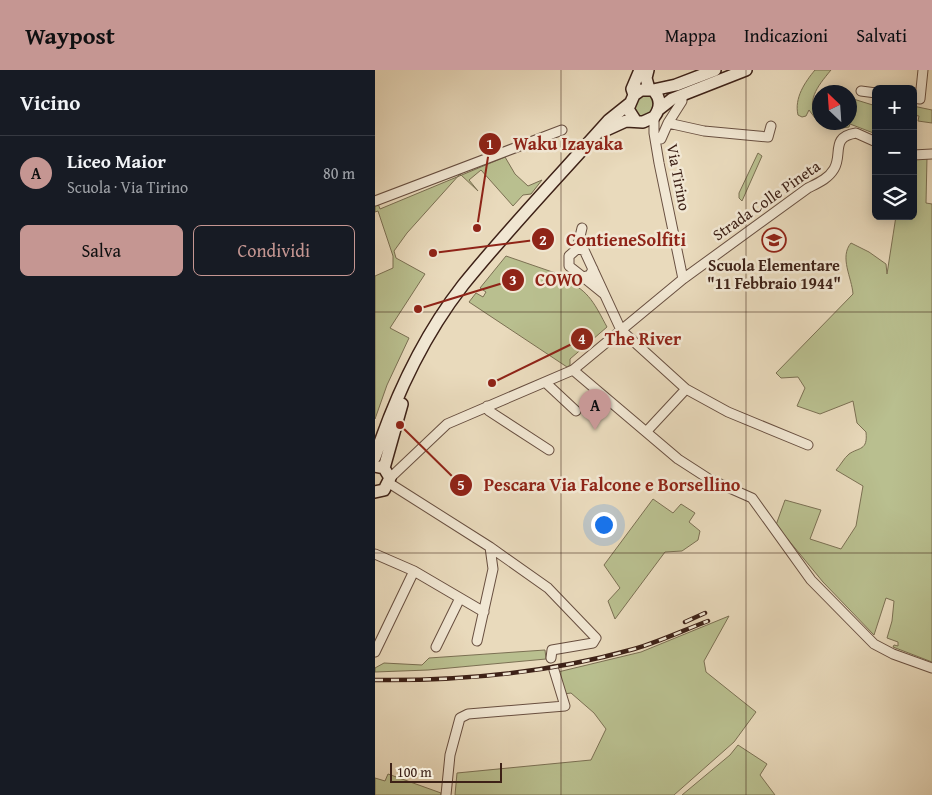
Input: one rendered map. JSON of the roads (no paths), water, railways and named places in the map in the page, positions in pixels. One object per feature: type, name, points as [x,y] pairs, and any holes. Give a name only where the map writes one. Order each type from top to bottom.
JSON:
[{"type":"street","points":[[635,120],[629,114],[632,89],[640,70]]},
{"type":"street","points":[[649,70],[646,78],[659,100],[656,114]]},
{"type":"street","points":[[375,457],[385,425],[414,364],[440,318],[463,286],[609,120],[641,90],[676,85],[715,70]]},
{"type":"street","points":[[594,137],[616,124],[635,120],[643,122],[682,95],[746,70]]},
{"type":"street","points":[[917,99],[920,99],[923,70]]},
{"type":"street","points":[[861,91],[872,92]]},
{"type":"street","name":"Via Tirino","points":[[661,139],[668,123],[682,101],[682,95]]},
{"type":"street","name":"Via Tirino","points":[[656,114],[659,163],[683,279]]},
{"type":"street","name":"Via Tirino","points":[[668,123],[704,131],[768,137],[771,126]]},
{"type":"street","points":[[375,201],[562,130]]},
{"type":"street","name":"Strada Colle Pineta","points":[[683,279],[800,194],[826,179],[835,167],[839,142],[844,137],[856,133],[872,140]]},
{"type":"street","points":[[917,155],[932,154]]},
{"type":"street","points":[[582,228],[577,249],[572,252],[567,261],[569,266],[606,296]]},
{"type":"street","points":[[577,249],[586,252],[621,330],[686,389],[729,412],[807,445]]},
{"type":"street","points":[[583,277],[590,275],[593,269]]},
{"type":"street","points":[[387,474],[447,424],[573,370],[683,279]]},
{"type":"street","points":[[377,496],[387,474],[414,364]]},
{"type":"street","points":[[573,370],[678,459],[709,479],[752,498],[811,580],[874,644],[932,668]]},
{"type":"street","points":[[546,383],[576,411]]},
{"type":"street","points":[[646,432],[686,389]]},
{"type":"street","points":[[487,406],[489,411],[549,450]]},
{"type":"street","points":[[637,424],[659,418]]},
{"type":"street","points":[[387,474],[400,490],[490,547],[548,588],[596,638],[593,643],[550,654]]},
{"type":"street","points":[[387,474],[395,481],[400,490]]},
{"type":"street","points":[[477,641],[493,568],[490,547]]},
{"type":"street","points":[[375,554],[414,570],[484,612]]},
{"type":"street","points":[[375,652],[414,570]]},
{"type":"street","points":[[436,648],[460,598]]},
{"type":"street","points":[[446,795],[454,737],[458,722],[463,716],[565,706],[554,670]]},
{"type":"railway","points":[[685,622],[705,613]]},
{"type":"railway","points":[[375,680],[441,679],[538,670],[602,657],[643,646],[708,621]]},
{"type":"place","name":"Waku Izayaka","points":[[477,228]]},
{"type":"place","name":"Scuola Elementare \"11 Febbraio 1944\"","points":[[774,240]]},
{"type":"place","name":"ContieneSolfiti","points":[[433,253]]},
{"type":"place","name":"COWO","points":[[418,309]]},
{"type":"place","name":"The River","points":[[492,383]]},
{"type":"place","name":"Pescara Via Falcone e Borsellino","points":[[400,425]]},
{"type":"place","name":"Liceo Maior","points":[[595,430]]}]
